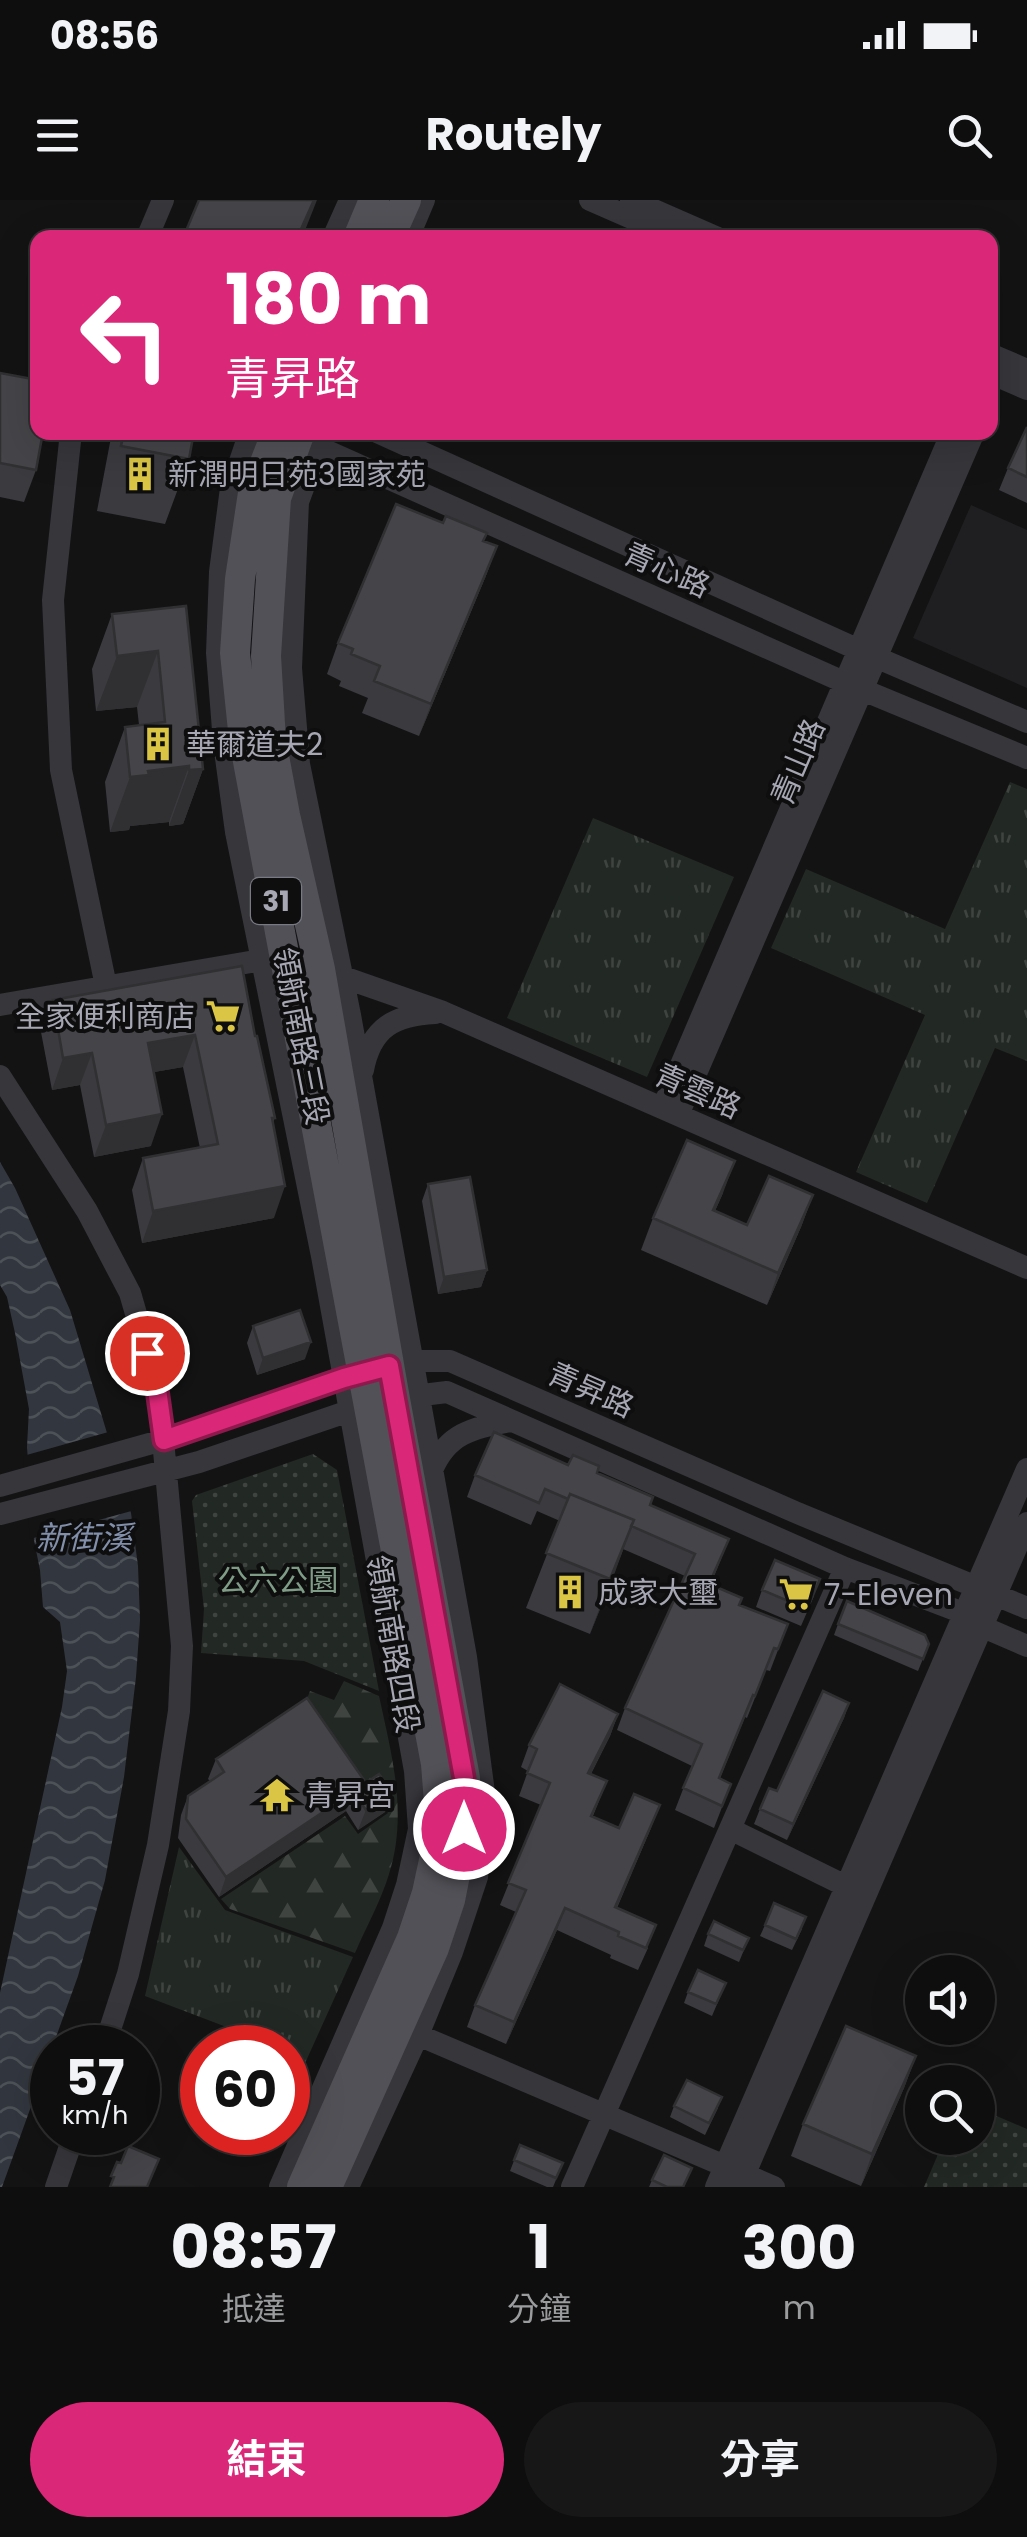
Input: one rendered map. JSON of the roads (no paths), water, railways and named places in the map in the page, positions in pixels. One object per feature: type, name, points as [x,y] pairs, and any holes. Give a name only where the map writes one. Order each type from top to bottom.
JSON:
[{"type":"main road","points":[[361,230],[374,200]]},
{"type":"main road","points":[[393,230],[406,200]]},
{"type":"main road","name":"領航南路三段","points":[[297,440],[253,493],[240,579],[235,653],[275,962],[377,1369]]},
{"type":"main road","name":"領航南路三段","points":[[298,440],[276,498],[266,656],[271,740],[285,815],[331,972],[383,1402]]},
{"type":"main road","name":"領航南路四段","points":[[327,2187],[434,1948],[450,1900],[464,1829],[464,1778],[432,1604],[383,1402]]},
{"type":"main road","name":"領航南路四段","points":[[302,2187],[412,1938],[441,1828],[436,1764],[383,1402]]},
{"type":"street","points":[[151,230],[162,200]]},
{"type":"street","points":[[337,230],[350,200]]},
{"type":"street","points":[[411,230],[424,200]]},
{"type":"street","points":[[590,200],[659,230]]},
{"type":"street","points":[[631,200],[700,230]]},
{"type":"street","points":[[1000,371],[1027,389]]},
{"type":"street","points":[[70,440],[53,600],[61,770],[106,986]]},
{"type":"street","name":"領航南路三段","points":[[247,440],[230,488],[220,572],[217,653],[236,832],[275,962]]},
{"type":"street","name":"青心路","points":[[309,440],[854,687],[1027,758]]},
{"type":"street","name":"青心路","points":[[395,440],[1027,722]]},
{"type":"street","name":"青山路","points":[[670,1111],[868,654],[949,440]]},
{"type":"street","name":"青山路","points":[[868,654],[970,440]]},
{"type":"street","name":"青雲路","points":[[0,1005],[275,962],[331,972],[443,1012],[1027,1268]]},
{"type":"street","name":"領航南路三段","points":[[331,972],[361,1078],[377,1369]]},
{"type":"street","points":[[361,1078],[366,1053],[376,1035],[394,1020],[443,1012]]},
{"type":"street","points":[[0,1076],[88,1211],[130,1293],[156,1382],[165,1454],[182,1646],[180,1711],[158,1846],[128,1974],[111,2025]]},
{"type":"street","name":"青昇路","points":[[11,1512],[126,1480],[165,1454],[377,1369],[450,1361],[795,1512],[1027,1608]]},
{"type":"street","name":"領航南路四段","points":[[280,2187],[393,1928],[419,1829],[377,1369]]},
{"type":"street","name":"青昇路","points":[[7,1484],[119,1452],[165,1454],[199,1462],[383,1402],[446,1392],[1027,1646]]},
{"type":"street","name":"領航南路四段","points":[[348,2187],[452,1952],[477,1877],[485,1800],[471,1692],[432,1470],[383,1402]]},
{"type":"street","points":[[432,1470],[444,1448],[460,1434],[510,1421]]},
{"type":"street","points":[[731,2179],[975,1620],[1027,1469]]},
{"type":"street","points":[[987,1591],[1027,1523]]},
{"type":"street","points":[[572,2187],[845,1568]]},
{"type":"street","points":[[432,1604],[471,1692]]},
{"type":"street","points":[[730,1829],[856,1891]]},
{"type":"street","points":[[418,2034],[603,2114],[731,2179],[774,2187]]},
{"type":"street","points":[[56,2187],[67,2155]]},
{"type":"water","name":"新街溪","points":[[0,1162],[70,1310],[131,1513],[140,1620],[124,1777],[105,1880],[60,2025],[30,2025],[30,2109],[2,2187],[0,1993],[67,1671],[60,1622],[43,1607],[27,1447],[29,1409],[7,1297],[0,1285]]},
{"type":"place","name":"新潤明日苑3國家苑","points":[[140,474]]},
{"type":"place","name":"華爾道夫2","points":[[158,744]]},
{"type":"place","name":"全家便利商店","points":[[223,1016]]},
{"type":"place","name":"成家大璽","points":[[570,1592]]},
{"type":"place","name":"7-Eleven","points":[[796,1594]]},
{"type":"place","name":"青昇宮","points":[[277,1795]]},
{"type":"park label","name":"公六公園","points":[[278,1580]]}]
